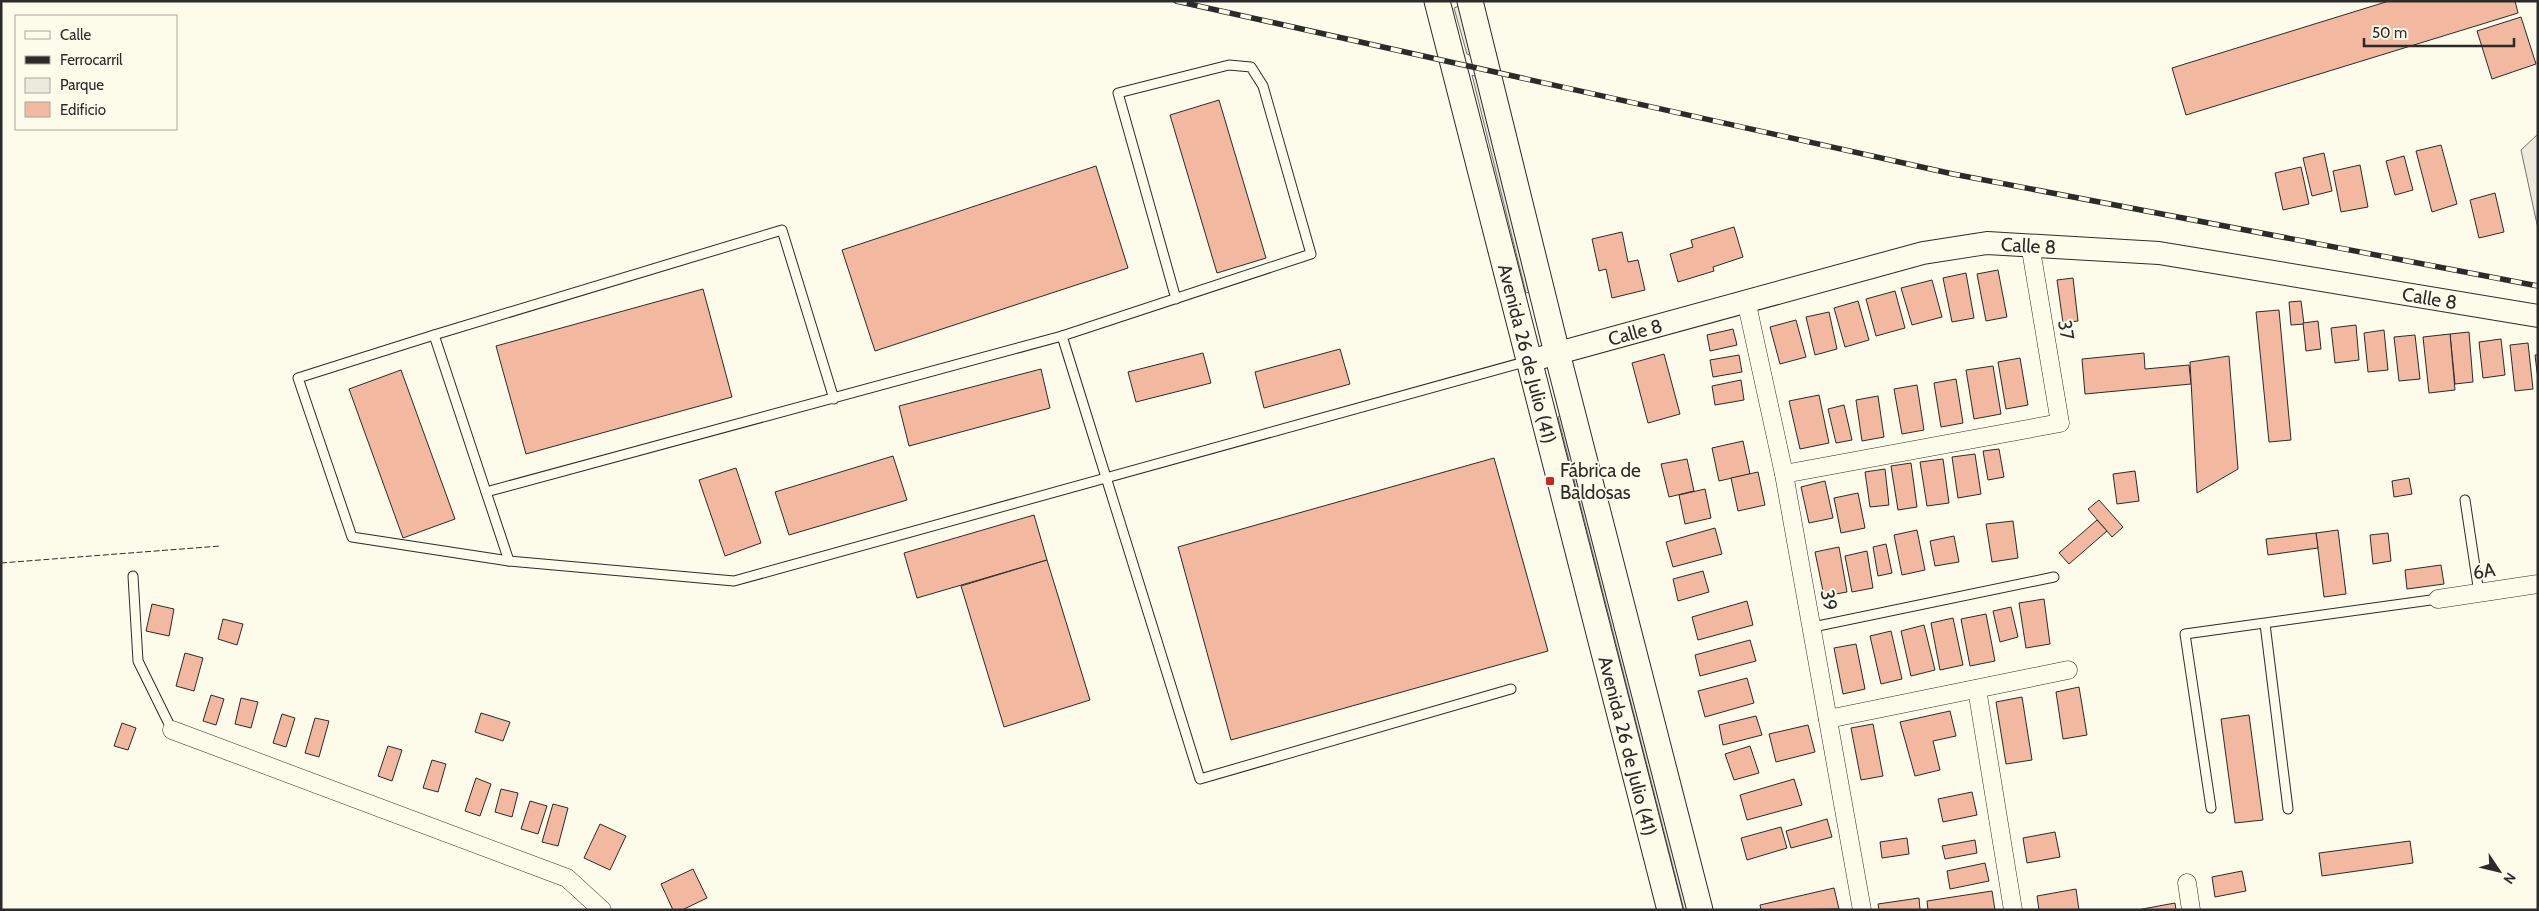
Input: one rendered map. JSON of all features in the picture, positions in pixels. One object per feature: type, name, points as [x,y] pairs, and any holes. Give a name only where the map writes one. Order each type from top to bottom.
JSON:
[{"type":"main road","name":"Avenida 26 de Julio (41)","points":[[1437,1],[1528,361],[1563,486],[1670,910]]},
{"type":"main road","name":"Avenida 26 de Julio (41)","points":[[1470,1],[1557,353],[1700,910]]},
{"type":"street","name":"Calle 8","points":[[1528,361],[1923,253],[1987,243],[2159,253],[2538,316]]},
{"type":"street","name":"37","points":[[1784,474],[2060,424],[2030,244]]},
{"type":"street","name":"39","points":[[1746,300],[1784,474],[1813,627],[1862,910]]},
{"type":"street","name":"6A","points":[[2438,599],[2538,584]]},
{"type":"street","points":[[1828,720],[2068,670]]},
{"type":"street","points":[[1977,689],[2013,910]]},
{"type":"street","points":[[172,730],[567,878],[602,910]]},
{"type":"street","points":[[2187,883],[2191,910]]},
{"type":"lane","points":[[486,492],[1062,336],[1176,299],[1312,254],[1264,86],[1251,67],[1228,65],[1118,93],[1176,299]]},
{"type":"lane","points":[[834,398],[782,230],[298,378],[352,536],[510,561],[734,581],[1528,361]]},
{"type":"lane","points":[[434,335],[510,561]]},
{"type":"lane","points":[[1062,336],[1200,779],[1511,690]]},
{"type":"lane","points":[[2464,500],[2479,593]]},
{"type":"lane","points":[[133,576],[138,661],[172,730]]},
{"type":"lane","points":[[1813,627],[2054,577]]},
{"type":"lane","points":[[2211,808],[2185,634],[2438,599]]},
{"type":"lane","points":[[2265,624],[2288,809]]},
{"type":"green space","points":[[1459,6],[1472,56],[1467,54],[1454,8]]},
{"type":"green space","points":[[1472,75],[1477,77],[1529,292],[1526,293]]},
{"type":"green space","points":[[2538,134],[2538,229],[2521,150]]},
{"type":"green space","points":[[1561,416],[1688,910],[1684,910],[1558,417]]},
{"type":"building","points":[[2389,1],[2515,1],[2518,13],[2186,115],[2172,68]]},
{"type":"building","points":[[2521,17],[2536,64],[2492,79],[2477,31]]},
{"type":"building","points":[[1219,100],[1266,258],[1217,273],[1170,115]]},
{"type":"building","points":[[2441,145],[2457,204],[2432,212],[2416,151]]},
{"type":"building","points":[[2324,153],[2332,191],[2312,196],[2303,158]]},
{"type":"building","points":[[2404,156],[2413,190],[2395,195],[2386,161]]},
{"type":"building","points":[[2360,165],[2368,207],[2341,212],[2333,171]]},
{"type":"building","points":[[1096,166],[1128,268],[875,351],[842,250]]},
{"type":"building","points":[[2301,167],[2309,204],[2283,210],[2275,173]]},
{"type":"building","points":[[2495,193],[2504,232],[2479,238],[2470,200]]},
{"type":"building","points":[[1734,227],[1743,257],[1713,267],[1714,271],[1678,282],[1670,254],[1693,247],[1691,240]]},
{"type":"building","points":[[1622,232],[1628,262],[1638,260],[1645,290],[1612,298],[1606,269],[1599,271],[1592,239]]},
{"type":"building","points":[[1998,270],[2007,317],[1986,321],[1977,274]]},
{"type":"building","points":[[1966,273],[1974,318],[1952,322],[1943,278]]},
{"type":"building","points":[[2073,278],[2078,321],[2063,323],[2057,280]]},
{"type":"building","points":[[1932,280],[1942,317],[1912,325],[1901,288]]},
{"type":"building","points":[[703,289],[732,397],[526,454],[496,346]]},
{"type":"building","points":[[1895,291],[1905,328],[1876,336],[1866,299]]},
{"type":"building","points":[[1858,301],[1869,340],[1845,347],[1834,308]]},
{"type":"building","points":[[2301,301],[2304,324],[2291,325],[2289,302]]},
{"type":"building","points":[[2279,310],[2291,440],[2269,442],[2256,312]]},
{"type":"building","points":[[1829,312],[1837,349],[1815,355],[1806,317]]},
{"type":"building","points":[[1796,320],[1806,357],[1780,364],[1770,327]]},
{"type":"building","points":[[2318,321],[2321,349],[2306,351],[2303,323]]},
{"type":"building","points":[[2356,325],[2359,360],[2335,363],[2331,328]]},
{"type":"building","points":[[1733,329],[1737,345],[1710,351],[1707,335]]},
{"type":"building","points":[[2384,330],[2388,370],[2368,372],[2364,333]]},
{"type":"building","points":[[2469,332],[2473,382],[2455,384],[2450,334]]},
{"type":"building","points":[[2450,334],[2455,390],[2429,393],[2423,337]]},
{"type":"building","points":[[2415,335],[2420,379],[2399,381],[2394,337]]},
{"type":"building","points":[[2501,339],[2505,375],[2483,378],[2479,342]]},
{"type":"building","points":[[2528,343],[2533,389],[2515,391],[2510,345]]},
{"type":"building","points":[[1340,349],[1350,384],[1264,408],[1255,372]]},
{"type":"building","points":[[1203,353],[1211,383],[1136,402],[1128,372]]},
{"type":"building","points":[[2144,353],[2145,369],[2189,365],[2191,384],[2085,394],[2082,359]]},
{"type":"building","points":[[1664,354],[1680,414],[1648,423],[1632,363]]},
{"type":"building","points":[[1739,355],[1742,372],[1713,377],[1710,360]]},
{"type":"building","points":[[2535,355],[2538,355],[2538,380]]},
{"type":"building","points":[[2229,356],[2238,469],[2197,493],[2190,362]]},
{"type":"building","points":[[2020,358],[2028,405],[2006,409],[1998,362]]},
{"type":"building","points":[[1993,366],[2001,414],[1974,419],[1966,370]]},
{"type":"building","points":[[1041,369],[1050,408],[909,446],[899,406]]},
{"type":"building","points":[[401,370],[455,519],[403,538],[349,389]]},
{"type":"building","points":[[1956,379],[1963,423],[1941,427],[1934,383]]},
{"type":"building","points":[[1741,380],[1744,400],[1715,405],[1712,386]]},
{"type":"building","points":[[1917,385],[1924,430],[1902,434],[1894,389]]},
{"type":"building","points":[[1819,395],[1829,443],[1800,449],[1789,401]]},
{"type":"building","points":[[1878,396],[1884,437],[1862,441],[1856,400]]},
{"type":"building","points":[[1844,405],[1852,440],[1836,443],[1828,409]]},
{"type":"building","points":[[1743,441],[1750,474],[1719,481],[1712,448]]},
{"type":"building","points":[[1999,449],[2004,477],[1988,480],[1983,451]]},
{"type":"building","points":[[1975,454],[1981,494],[1958,498],[1952,457]]},
{"type":"building","points":[[893,456],[907,500],[789,535],[775,492]]},
{"type":"building","points":[[1494,458],[1548,651],[1231,740],[1178,547]]},
{"type":"building","points":[[1687,459],[1694,491],[1669,497],[1661,464]]},
{"type":"building","points":[[1943,459],[1949,503],[1927,506],[1920,462]]},
{"type":"building","points":[[1911,463],[1917,507],[1898,510],[1891,466]]},
{"type":"building","points":[[736,468],[761,543],[725,556],[699,480]]},
{"type":"building","points":[[1885,469],[1889,505],[1870,507],[1865,472]]},
{"type":"building","points":[[2135,471],[2139,501],[2117,504],[2113,474]]},
{"type":"building","points":[[1758,472],[1765,505],[1738,511],[1731,478]]},
{"type":"building","points":[[2409,478],[2412,494],[2394,497],[2392,481]]},
{"type":"building","points":[[1825,481],[1833,518],[1809,523],[1801,487]]},
{"type":"building","points":[[1705,489],[1711,518],[1685,524],[1679,495]]},
{"type":"building","points":[[1858,493],[1865,528],[1841,533],[1834,498]]},
{"type":"building","points":[[2099,500],[2123,527],[2112,537],[2088,509]]},
{"type":"building","points":[[1034,515],[1047,560],[917,598],[904,553]]},
{"type":"building","points":[[2097,520],[2107,531],[2069,564],[2059,553]]},
{"type":"building","points":[[2013,521],[2018,558],[1992,562],[1986,524]]},
{"type":"building","points":[[1715,528],[1722,554],[1673,567],[1666,542]]},
{"type":"building","points":[[1917,530],[1925,570],[1902,575],[1894,535]]},
{"type":"building","points":[[2338,530],[2346,594],[2324,597],[2316,533]]},
{"type":"building","points":[[2316,533],[2318,548],[2268,555],[2266,539]]},
{"type":"building","points":[[2388,533],[2391,561],[2373,564],[2370,535]]},
{"type":"building","points":[[1954,536],[1959,562],[1935,566],[1930,541]]},
{"type":"building","points":[[1886,544],[1892,573],[1878,576],[1873,547]]},
{"type":"building","points":[[1839,547],[1847,592],[1824,596],[1815,552]]},
{"type":"building","points":[[1867,551],[1873,588],[1852,592],[1845,556]]},
{"type":"building","points":[[1047,560],[1090,700],[1004,727],[961,586]]},
{"type":"building","points":[[2441,565],[2444,584],[2407,589],[2405,570]]},
{"type":"building","points":[[1703,571],[1709,592],[1678,601],[1673,579]]},
{"type":"building","points":[[2044,599],[2050,644],[2026,648],[2019,603]]},
{"type":"building","points":[[1747,601],[1753,625],[1698,640],[1692,617]]},
{"type":"building","points":[[152,604],[174,609],[169,636],[146,631]]},
{"type":"building","points":[[2011,607],[2018,637],[2000,642],[1993,611]]},
{"type":"building","points":[[1986,614],[1995,661],[1970,666],[1961,619]]},
{"type":"building","points":[[1953,618],[1963,665],[1940,670],[1931,623]]},
{"type":"building","points":[[223,619],[243,624],[237,645],[218,639]]},
{"type":"building","points":[[1924,625],[1935,670],[1911,676],[1901,631]]},
{"type":"building","points":[[1891,631],[1902,679],[1881,684],[1870,636]]},
{"type":"building","points":[[1750,640],[1756,661],[1700,676],[1695,655]]},
{"type":"building","points":[[1856,644],[1865,689],[1843,694],[1834,648]]},
{"type":"building","points":[[185,653],[203,658],[194,691],[176,686]]},
{"type":"building","points":[[1747,678],[1754,703],[1705,717],[1698,691]]},
{"type":"building","points":[[2079,687],[2087,735],[2063,739],[2056,692]]},
{"type":"building","points":[[211,695],[224,699],[216,725],[203,721]]},
{"type":"building","points":[[2022,697],[2032,760],[2006,764],[1996,702]]},
{"type":"building","points":[[241,698],[258,702],[251,728],[235,724]]},
{"type":"building","points":[[1950,711],[1956,736],[1933,741],[1940,770],[1915,776],[1900,722]]},
{"type":"building","points":[[481,713],[510,722],[503,741],[475,732]]},
{"type":"building","points":[[282,714],[295,718],[286,747],[273,743]]},
{"type":"building","points":[[2249,715],[2263,820],[2235,823],[2221,719]]},
{"type":"building","points":[[1756,716],[1762,735],[1723,745],[1719,725]]},
{"type":"building","points":[[315,718],[329,721],[319,757],[305,753]]},
{"type":"building","points":[[122,723],[136,728],[128,750],[114,746]]},
{"type":"building","points":[[1873,724],[1883,776],[1861,780],[1851,728]]},
{"type":"building","points":[[1808,725],[1815,752],[1776,762],[1769,734]]},
{"type":"building","points":[[388,746],[402,750],[392,781],[378,776]]},
{"type":"building","points":[[1750,746],[1759,773],[1734,780],[1725,754]]},
{"type":"building","points":[[432,760],[446,764],[438,792],[423,788]]},
{"type":"building","points":[[476,778],[491,784],[480,816],[465,811]]},
{"type":"building","points":[[1794,779],[1802,805],[1747,820],[1740,795]]},
{"type":"building","points":[[501,789],[518,793],[512,817],[495,812]]},
{"type":"building","points":[[1972,792],[1977,815],[1943,822],[1938,799]]},
{"type":"building","points":[[530,801],[547,806],[538,834],[521,829]]},
{"type":"building","points":[[553,804],[568,808],[558,846],[542,842]]},
{"type":"building","points":[[1827,819],[1832,837],[1791,848],[1786,831]]},
{"type":"building","points":[[600,824],[626,836],[610,870],[584,858]]},
{"type":"building","points":[[1781,827],[1787,848],[1747,860],[1741,838]]},
{"type":"building","points":[[2055,832],[2060,857],[2027,863],[2023,838]]},
{"type":"building","points":[[1907,838],[1909,854],[1882,858],[1880,842]]},
{"type":"building","points":[[1975,840],[1977,853],[1945,859],[1942,846]]},
{"type":"building","points":[[2410,841],[2413,863],[2322,876],[2319,853]]},
{"type":"building","points":[[1985,863],[1989,881],[1950,889],[1947,871]]},
{"type":"building","points":[[693,869],[707,898],[682,910],[673,910],[661,884]]},
{"type":"building","points":[[2242,871],[2246,891],[2215,897],[2212,877]]},
{"type":"building","points":[[1834,888],[1839,909],[1761,910],[1760,905]]},
{"type":"building","points":[[2076,889],[2079,910],[2039,910],[2037,896]]},
{"type":"building","points":[[1992,891],[1995,910],[1928,910],[1927,901]]},
{"type":"building","points":[[1919,898],[1920,910],[1879,910],[1878,904]]},
{"type":"building","points":[[2175,903],[2176,910],[2137,910]]},
{"type":"railway","points":[[1176,1],[1953,174],[2538,286]]},
{"type":"fence","points":[[1,563],[220,546]]},
{"type":"place","name":"Fábrica de Baldosas","points":[[1550,481]]}]
